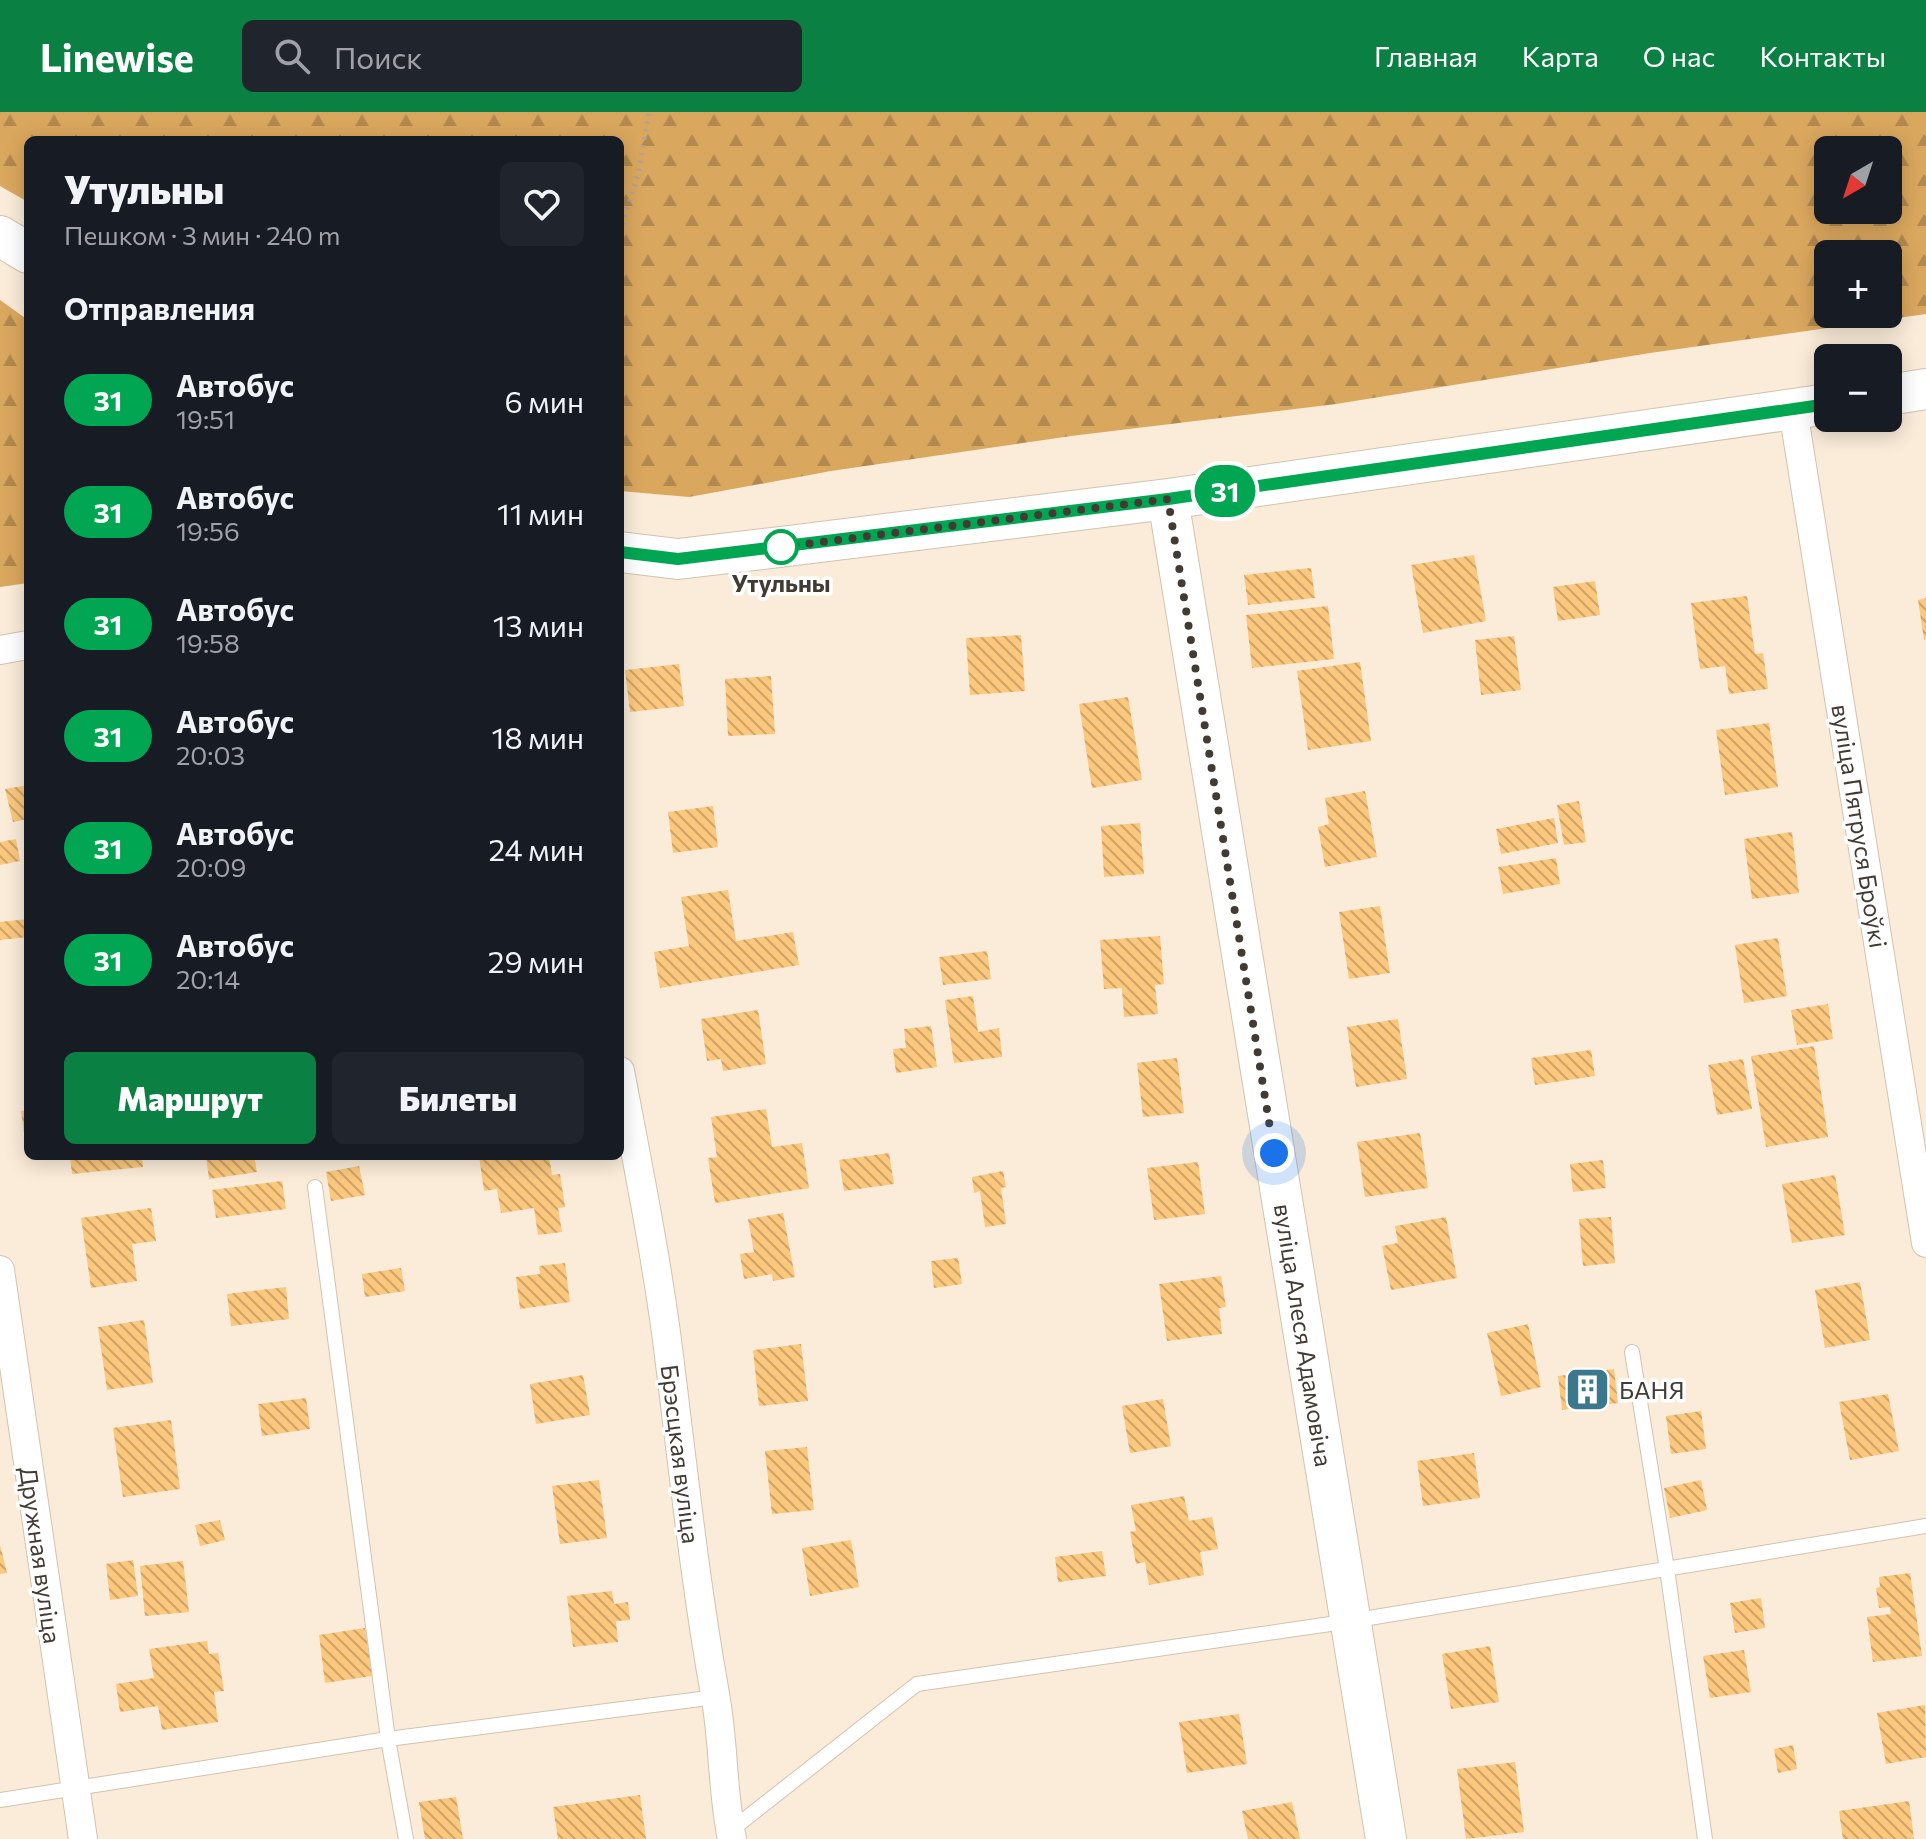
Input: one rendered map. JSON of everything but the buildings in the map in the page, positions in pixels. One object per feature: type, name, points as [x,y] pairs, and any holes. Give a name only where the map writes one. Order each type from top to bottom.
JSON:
[{"type":"street","points":[[0,236],[24,251]]},
{"type":"street","points":[[1902,393],[1926,389]]},
{"type":"street","points":[[624,552],[678,559],[1168,499],[1811,407]]},
{"type":"street","name":"вуліца Пятруся Броўкі","points":[[1811,407],[1926,1243]]},
{"type":"street","name":"вуліца Алеся Адамовіча","points":[[1168,499],[1386,1839]]},
{"type":"street","points":[[0,650],[24,646]]},
{"type":"street","name":"Брэсцкая вуліца","points":[[624,1093],[660,1293],[704,1629],[716,1697],[731,1835]]},
{"type":"street","name":"Дружная вуліца","points":[[0,1270],[83,1839]]},
{"type":"lane","points":[[315,1187],[388,1739],[406,1839]]},
{"type":"lane","points":[[1632,1352],[1667,1569],[1705,1839]]},
{"type":"lane","points":[[731,1835],[917,1684],[1351,1621],[1926,1526]]},
{"type":"lane","points":[[0,1800],[388,1739],[716,1697]]},
{"type":"path","points":[[624,219],[639,171],[649,112]]},
{"type":"green space","points":[[0,112],[1926,112],[1926,314],[1902,317],[1902,240],[1814,240],[1814,328],[1827,328],[1336,404],[1071,436],[831,471],[689,497],[624,491],[624,136],[24,136],[24,200],[0,186]]},
{"type":"green space","points":[[0,300],[24,317],[24,584],[0,587]]},
{"type":"bus line","name":"31","points":[[624,552],[678,559],[1168,499],[1814,406]]},
{"type":"place","name":"Утульны","points":[[781,547]]},
{"type":"place","name":"БАНЯ","points":[[1588,1389]]},
{"type":"route","points":[[781,547],[1168,499],[1274,1153]]}]
